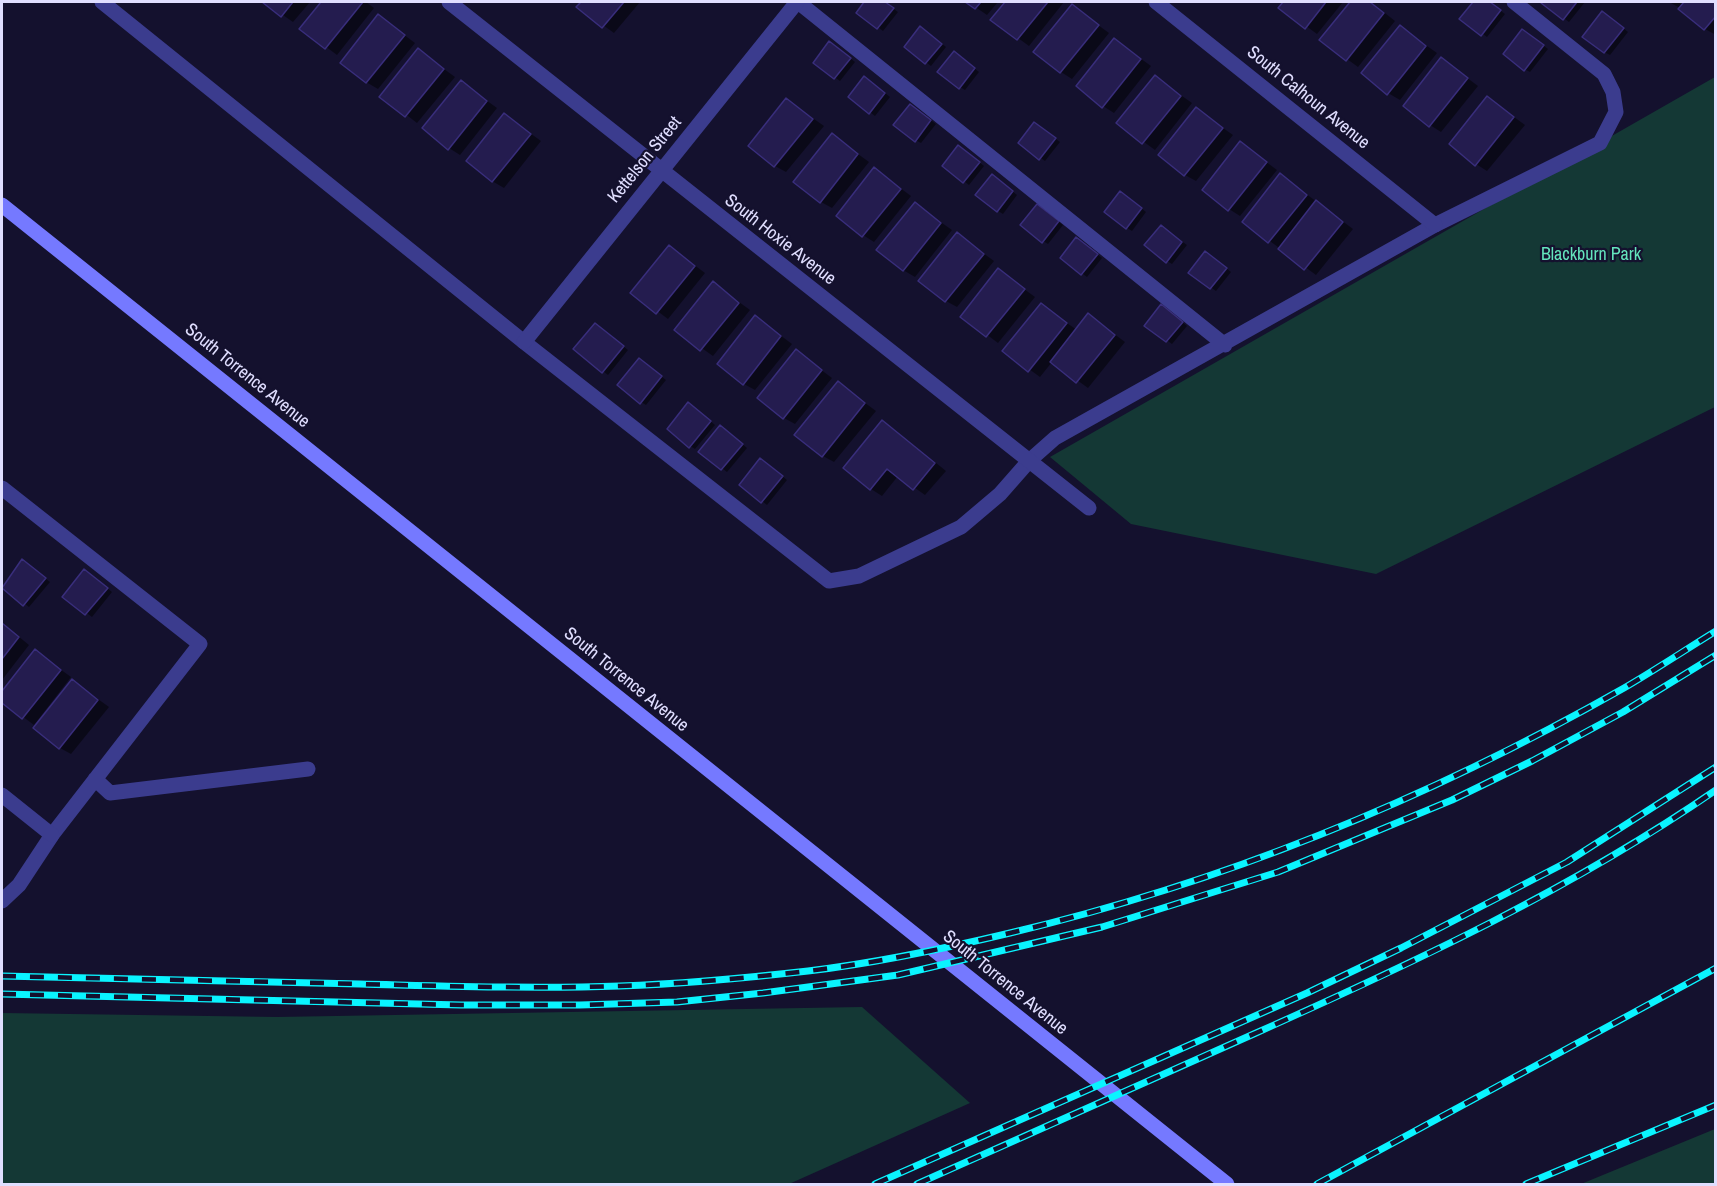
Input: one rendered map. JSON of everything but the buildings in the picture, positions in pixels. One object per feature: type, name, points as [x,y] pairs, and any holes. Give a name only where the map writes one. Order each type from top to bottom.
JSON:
[{"type":"main road","name":"South Torrence Avenue","points":[[2,205],[1227,1185]]},
{"type":"street","points":[[102,2],[524,342],[829,581],[859,576],[961,527],[1000,494],[1029,461],[1055,438],[1436,225],[1600,143],[1616,112],[1613,92],[1604,74],[1514,2]]},
{"type":"street","name":"South Hoxie Avenue","points":[[449,2],[1089,508]]},
{"type":"street","points":[[797,2],[1225,345]]},
{"type":"street","name":"Kettelson Street","points":[[524,342],[797,2]]},
{"type":"street","name":"South Calhoun Avenue","points":[[1156,2],[1436,225]]},
{"type":"street","points":[[2,488],[200,644],[52,835],[19,885],[2,901]]},
{"type":"street","points":[[95,779],[110,793],[308,769]]},
{"type":"street","points":[[2,795],[52,835]]},
{"type":"green space","name":"Blackburn Park","points":[[1715,77],[1715,407],[1376,574],[1131,524],[1050,457]]},
{"type":"green space","points":[[862,1007],[970,1103],[789,1184],[2,1184],[2,1013],[277,1017]]},
{"type":"green space","points":[[1715,1129],[1715,1184],[1581,1184]]},
{"type":"railway","points":[[2,976],[490,987],[620,986],[808,971],[935,950],[1091,912],[1170,889],[1326,832],[1402,800],[1551,728],[1624,688],[1716,631]]},
{"type":"railway","points":[[2,994],[461,1005],[580,1005],[677,1002],[898,975],[1102,927],[1278,872],[1452,800],[1532,761],[1623,712],[1716,655]]},
{"type":"railway","points":[[875,1184],[1307,993],[1401,948],[1567,862],[1716,767]]},
{"type":"railway","points":[[917,1184],[1316,1006],[1492,922],[1606,860],[1716,790]]},
{"type":"railway","points":[[1317,1184],[1716,968]]},
{"type":"railway","points":[[1526,1184],[1716,1105]]}]
